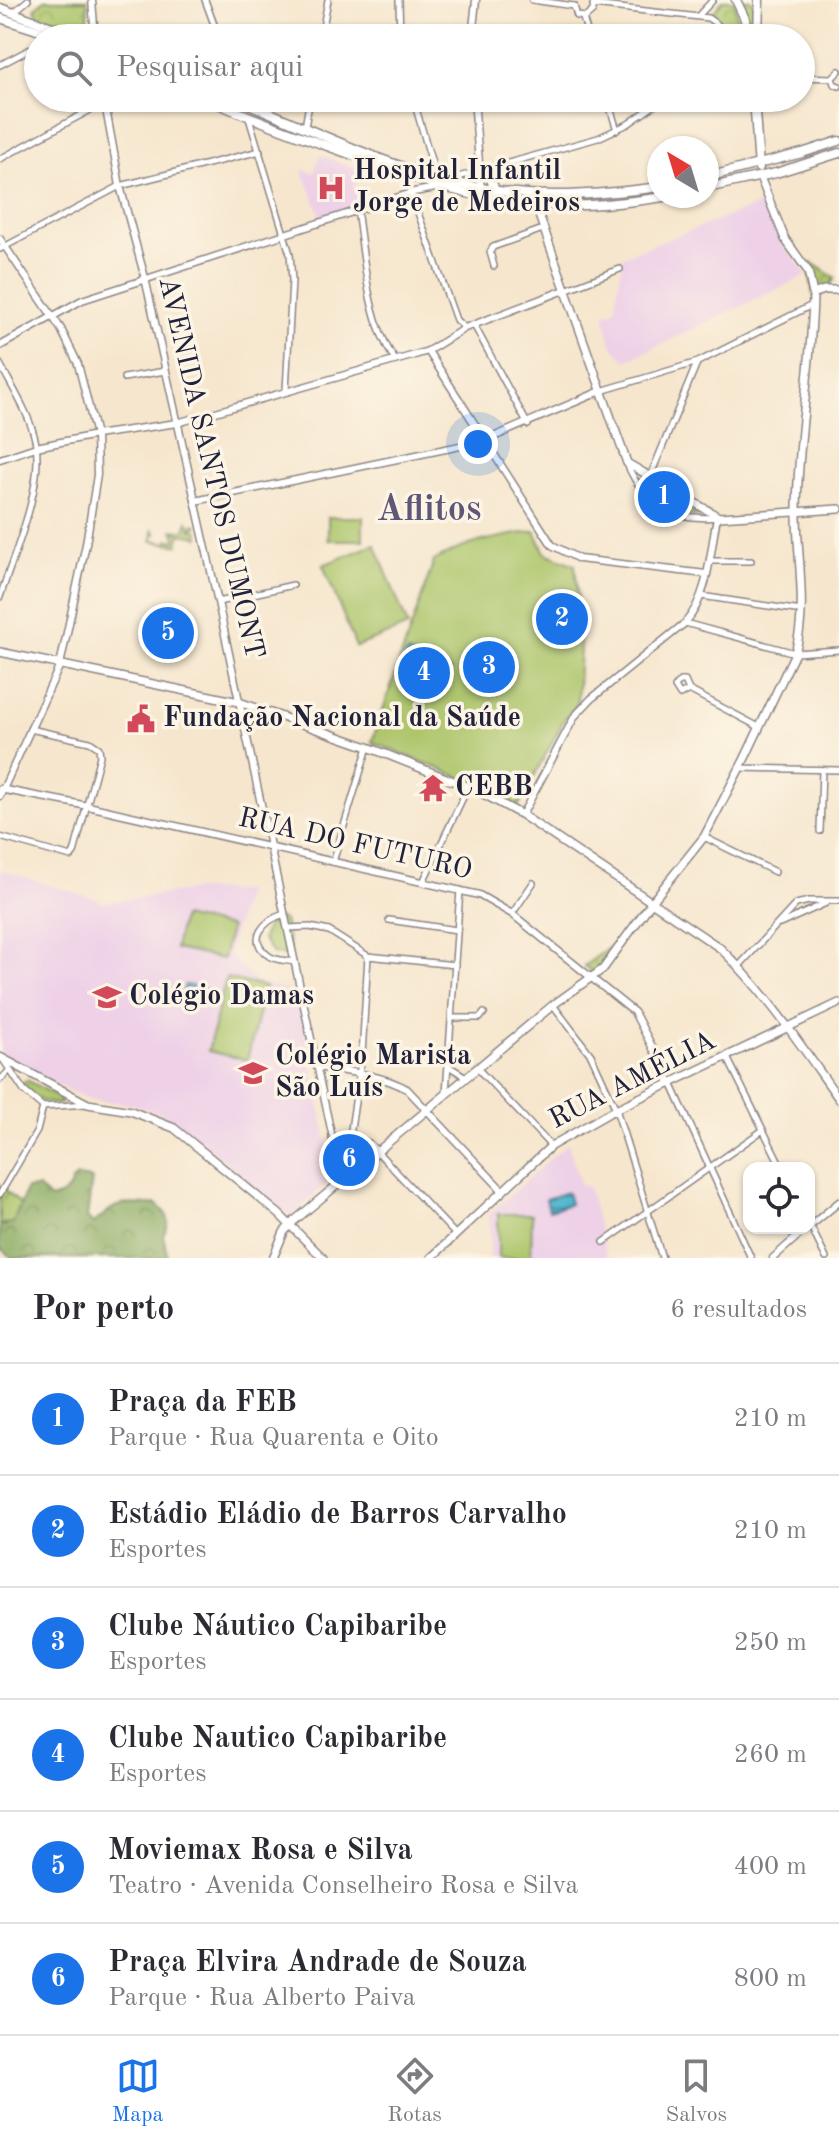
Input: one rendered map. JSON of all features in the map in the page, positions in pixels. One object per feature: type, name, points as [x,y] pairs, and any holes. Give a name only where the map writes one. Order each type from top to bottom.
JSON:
[{"type":"main road","points":[[736,0],[744,24]]},
{"type":"main road","points":[[758,24],[759,0]]},
{"type":"main road","points":[[0,8],[45,24]]},
{"type":"main road","points":[[0,18],[24,32]]},
{"type":"main road","points":[[237,112],[416,179],[441,182]]},
{"type":"main road","points":[[267,112],[441,182],[481,193],[535,204],[602,204],[647,199]]},
{"type":"main road","points":[[273,1258],[290,1225],[553,1005],[592,979],[611,959],[704,837],[795,653],[802,611],[797,512],[813,294],[808,271],[785,239],[760,177],[755,112]]},
{"type":"main road","points":[[719,174],[839,141]]},
{"type":"main road","points":[[719,186],[760,177],[839,153]]},
{"type":"main road","points":[[495,167],[491,179],[495,191]]},
{"type":"main road","points":[[481,193],[495,191],[571,196],[647,189]]},
{"type":"main road","points":[[535,204],[627,463],[718,517],[839,509]]},
{"type":"main road","points":[[813,294],[839,290]]},
{"type":"main road","points":[[0,652],[239,702],[368,747],[468,787],[522,815],[720,948],[739,966],[788,1027],[839,1099]]},
{"type":"main road","name":"RUA AMÉLIA","points":[[431,1258],[551,1146],[616,1109],[839,1003]]},
{"type":"main road","points":[[2,1058],[88,1104],[131,1111],[174,1128],[251,1190],[323,1258]]},
{"type":"street","points":[[14,12],[28,0]]},
{"type":"street","points":[[92,0],[94,24]]},
{"type":"street","points":[[205,0],[214,24]]},
{"type":"street","points":[[324,24],[328,0]]},
{"type":"street","points":[[399,0],[400,24]]},
{"type":"street","points":[[473,24],[476,0]]},
{"type":"street","points":[[532,0],[576,3],[577,16],[583,18],[592,14],[592,2],[699,16],[717,24]]},
{"type":"street","points":[[699,16],[713,0]]},
{"type":"street","points":[[583,18],[585,24]]},
{"type":"street","points":[[0,65],[24,49]]},
{"type":"street","points":[[815,77],[832,78],[839,71]]},
{"type":"street","points":[[832,78],[834,84],[839,86]]},
{"type":"street","points":[[0,159],[84,112]]},
{"type":"street","name":"AVENIDA SANTOS DUMONT","points":[[107,112],[120,186],[145,278],[218,602],[317,1067]]},
{"type":"street","points":[[305,128],[308,112]]},
{"type":"street","points":[[418,112],[441,182]]},
{"type":"street","points":[[475,112],[481,193]]},
{"type":"street","points":[[611,112],[617,130]]},
{"type":"street","points":[[0,346],[82,300],[441,182],[617,130],[644,112]]},
{"type":"street","points":[[249,117],[284,233],[292,280],[286,391]]},
{"type":"street","points":[[2,248],[120,186],[260,151]]},
{"type":"street","points":[[416,179],[412,193],[456,320],[455,334]]},
{"type":"street","points":[[357,210],[373,307],[395,360]]},
{"type":"street","points":[[494,266],[490,252],[493,247],[543,229]]},
{"type":"street","points":[[0,239],[2,248],[53,316],[78,364],[96,435],[95,488],[60,665],[1,792]]},
{"type":"street","points":[[0,459],[36,447],[177,423],[428,351],[465,328],[620,269]]},
{"type":"street","points":[[195,501],[484,441],[528,425],[601,391],[698,362],[813,305]]},
{"type":"street","points":[[456,320],[465,328]]},
{"type":"street","points":[[474,325],[528,425]]},
{"type":"street","points":[[385,363],[388,349]]},
{"type":"street","points":[[428,351],[552,545],[569,556],[706,574]]},
{"type":"street","points":[[650,477],[698,362]]},
{"type":"street","points":[[0,364],[32,428],[36,447],[31,496],[0,597]]},
{"type":"street","points":[[124,378],[165,371]]},
{"type":"street","points":[[522,815],[575,716],[591,699],[685,623],[695,611],[701,596],[718,517],[690,518],[663,509],[645,495],[627,463]]},
{"type":"street","points":[[708,561],[751,561]]},
{"type":"street","points":[[218,602],[293,585]]},
{"type":"street","points":[[701,596],[802,611]]},
{"type":"street","points":[[685,623],[795,653],[839,650]]},
{"type":"street","points":[[689,690],[760,728]]},
{"type":"street","points":[[0,837],[71,857],[88,806],[100,756],[99,748],[90,742],[30,729]]},
{"type":"street","points":[[333,862],[368,747]]},
{"type":"street","points":[[740,768],[839,770]]},
{"type":"street","points":[[820,831],[822,770]]},
{"type":"street","points":[[423,882],[468,787]]},
{"type":"street","name":"RUA DO FUTURO","points":[[1,792],[88,806],[460,890],[487,899],[512,914],[634,1012],[671,1083]]},
{"type":"street","points":[[704,837],[775,872]]},
{"type":"street","points":[[512,914],[533,883]]},
{"type":"street","points":[[446,1094],[460,890]]},
{"type":"street","points":[[776,926],[830,901]]},
{"type":"street","points":[[739,966],[796,904],[839,901]]},
{"type":"street","points":[[284,914],[264,924],[260,932],[261,944],[272,957],[295,962]]},
{"type":"street","points":[[389,920],[457,930]]},
{"type":"street","points":[[288,928],[310,927],[329,931],[368,956],[455,965]]},
{"type":"street","points":[[350,1136],[359,1074],[368,956]]},
{"type":"street","points":[[553,1005],[591,1055],[616,1109],[662,1258]]},
{"type":"street","points":[[452,1018],[480,1018],[484,1013]]},
{"type":"street","points":[[727,1057],[779,1162]]},
{"type":"street","points":[[2,1058],[30,1098],[43,1107],[88,1104]]},
{"type":"street","points":[[450,1066],[466,1077]]},
{"type":"street","points":[[342,1181],[317,1067],[393,1081],[407,1089],[503,1191]]},
{"type":"street","points":[[477,1068],[551,1146]]},
{"type":"street","points":[[0,1080],[10,1070]]},
{"type":"street","points":[[671,1083],[751,1258]]},
{"type":"street","points":[[0,1194],[37,1131],[43,1107]]},
{"type":"street","points":[[604,1242],[763,1130]]},
{"type":"street","points":[[332,1139],[350,1136],[363,1139],[378,1150],[456,1235]]},
{"type":"street","points":[[815,1221],[839,1202]]},
{"type":"street","points":[[773,1258],[800,1234]]},
{"type":"street","points":[[813,1234],[826,1258]]},
{"type":"shaded area","name":"Hospital Infantil Jorge de Medeiros","points":[[320,155],[373,176],[352,185],[367,202],[321,216],[302,169],[314,173]]},
{"type":"shaded area","points":[[764,203],[786,248],[807,275],[626,361],[611,344],[604,314],[615,310],[623,256]]},
{"type":"shaded area","name":"Colégio Damas","points":[[0,870],[100,900],[100,903],[194,890],[246,891],[228,953],[255,982],[297,993],[334,1176],[291,1217],[207,1146],[160,1113],[131,1104],[93,1100],[69,1091],[0,1052]]},
{"type":"shaded area","points":[[568,1143],[581,1186],[588,1186],[607,1258],[490,1258],[489,1214]]},
{"type":"green space","points":[[44,0],[87,0],[88,24],[52,24],[40,19],[35,9]]},
{"type":"green space","points":[[723,0],[734,0],[738,24],[724,24],[712,14]]},
{"type":"green space","points":[[740,0],[751,0],[757,6],[756,24],[747,24]]},
{"type":"green space","points":[[812,263],[835,278],[829,287],[813,294],[809,268]]},
{"type":"green space","points":[[640,476],[710,515],[688,516],[668,509],[651,496]]},
{"type":"green space","points":[[328,517],[363,517],[363,540],[328,540]]},
{"type":"green space","points":[[188,521],[197,525],[189,529],[198,531],[199,537],[180,534],[178,545],[152,541],[153,530],[156,534],[153,534],[153,540],[173,541],[176,539],[174,533],[179,532],[172,530],[184,531]]},
{"type":"green space","points":[[535,531],[545,553],[575,565],[581,630],[577,704],[564,720],[518,807],[455,775],[372,742],[434,561],[471,545]]},
{"type":"green space","points":[[375,544],[408,626],[356,647],[323,565]]},
{"type":"green space","points":[[182,917],[230,927],[223,959],[175,949]]},
{"type":"green space","points":[[279,918],[284,921],[289,957],[272,953],[262,939],[267,925]]},
{"type":"green space","points":[[610,947],[614,949],[602,967],[591,971],[584,966]]},
{"type":"green space","points":[[226,978],[265,987],[247,1060],[208,1051]]},
{"type":"green space","points":[[27,1080],[59,1098],[62,1103],[39,1099],[22,1083]]},
{"type":"green space","points":[[355,1138],[371,1148],[345,1171],[338,1147],[343,1141]]},
{"type":"green space","points":[[77,1177],[92,1179],[87,1218],[93,1224],[123,1204],[156,1204],[168,1222],[163,1235],[168,1258],[12,1258],[0,1248],[0,1224],[5,1226],[18,1212],[26,1189],[38,1188],[50,1199],[65,1193]]},
{"type":"green space","points":[[0,1185],[20,1204],[13,1223],[0,1224]]},
{"type":"green space","points":[[498,1214],[532,1214],[531,1258],[498,1258]]},
{"type":"water","points":[[407,653],[451,670],[442,692],[398,675]]},
{"type":"water","points":[[185,985],[206,989],[204,1001],[182,996]]},
{"type":"water","points":[[567,1192],[570,1204],[549,1210],[546,1199]]},
{"type":"place","name":"Hospital Infantil Jorge de Medeiros","points":[[331,188]]},
{"type":"place","name":"Praça da FEB","points":[[664,497]]},
{"type":"place","name":"Estádio Eládio de Barros Carvalho","points":[[562,619]]},
{"type":"place","name":"Moviemax Rosa e Silva","points":[[168,633]]},
{"type":"place","name":"Clube Náutico Capibaribe","points":[[489,667]]},
{"type":"place","name":"Clube Nautico Capibaribe","points":[[424,673]]},
{"type":"place","name":"Fundação Nacional da Saúde","points":[[141,719]]},
{"type":"place","name":"CEBB","points":[[433,788]]},
{"type":"place","name":"Colégio Damas","points":[[107,997]]},
{"type":"place","name":"Colégio Marista São Luís","points":[[253,1073]]},
{"type":"place","name":"Praça Elvira Andrade de Souza","points":[[349,1160]]},
{"type":"district","name":"Aflitos","points":[[429,511]]}]
